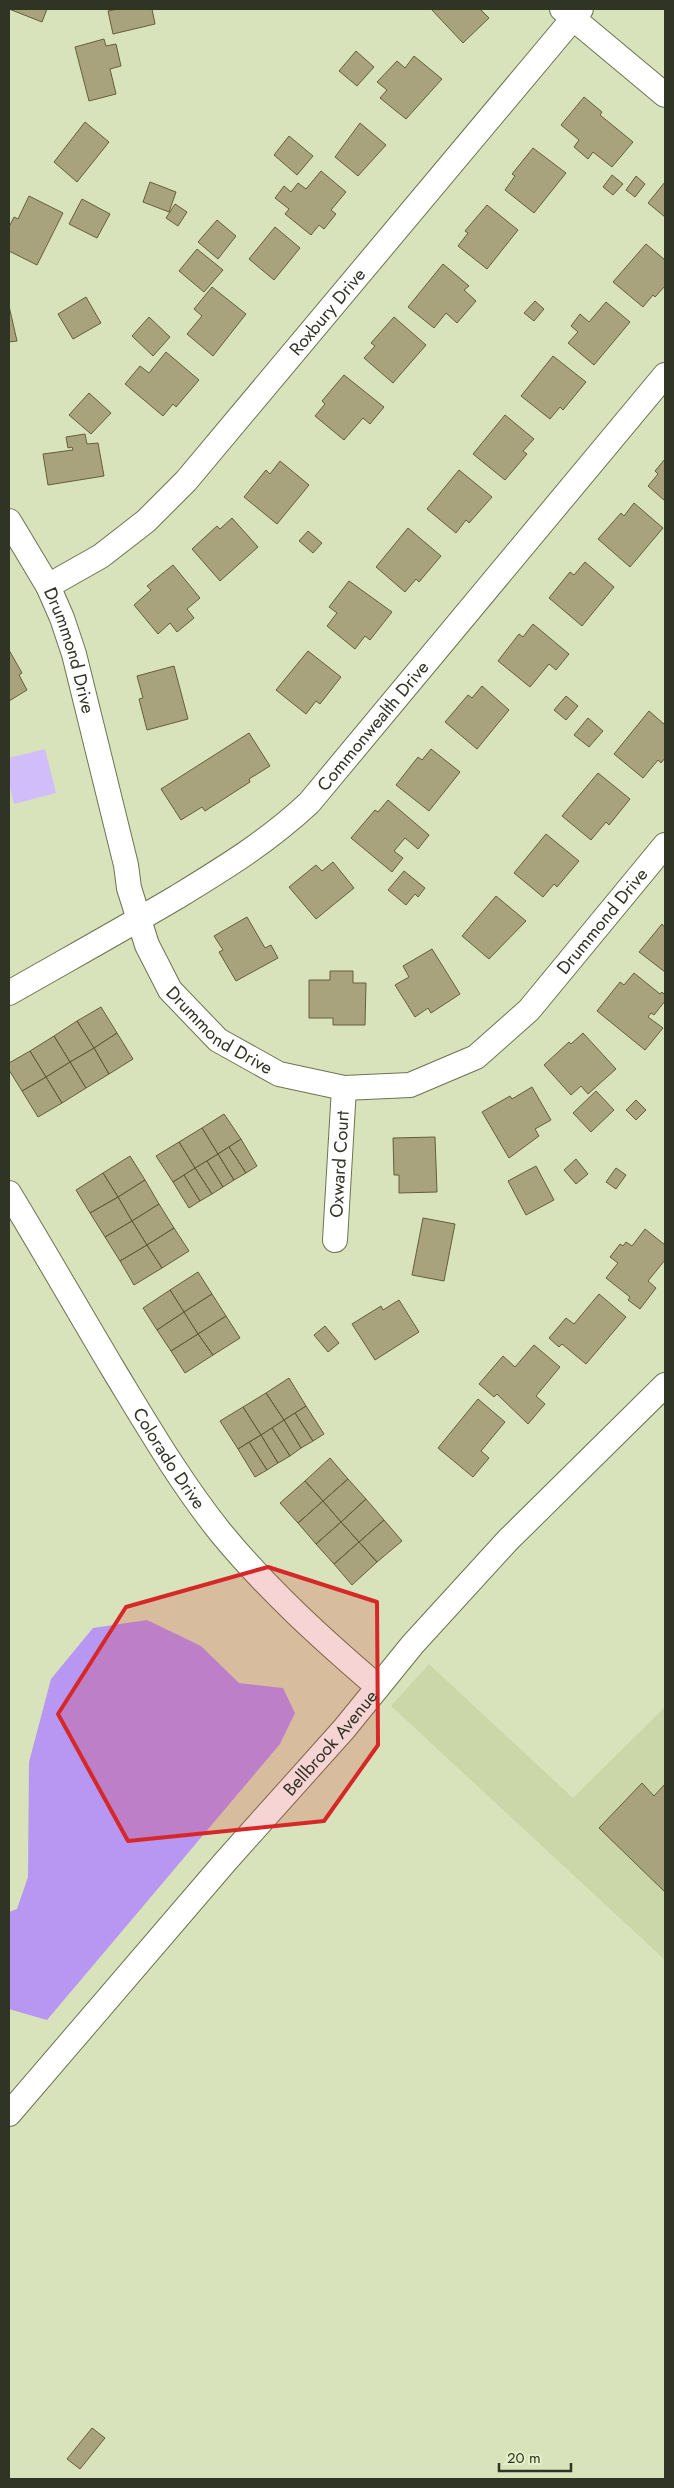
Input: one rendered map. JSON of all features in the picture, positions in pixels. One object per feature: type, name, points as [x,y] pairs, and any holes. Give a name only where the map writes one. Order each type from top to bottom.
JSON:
[{"type":"street","points":[[572,12],[665,94]]},
{"type":"street","name":"Roxbury Drive","points":[[48,586],[101,556],[146,521],[186,481],[572,12]]},
{"type":"street","name":"Commonwealth Drive","points":[[9,992],[138,920],[250,853],[310,803],[665,375]]},
{"type":"street","name":"Drummond Drive","points":[[9,522],[48,586],[62,618],[74,654],[138,920],[147,945],[170,990],[218,1040],[279,1074],[344,1088],[410,1084],[476,1057],[529,1010],[665,845]]},
{"type":"street","name":"Oxward Court","points":[[335,1240],[344,1088]]},
{"type":"street","name":"Colorado Drive","points":[[9,1193],[133,1402],[195,1498],[221,1533],[265,1583],[330,1646],[378,1686]]},
{"type":"street","name":"Bellbrook Avenue","points":[[9,2114],[225,1862],[344,1728],[412,1644],[508,1540],[665,1385]]},
{"type":"highlighted area","points":[[268,1567],[377,1602],[378,1745],[324,1821],[128,1841],[58,1714],[126,1607]]},
{"type":"shaded area","points":[[45,749],[56,793],[14,804],[9,783],[9,758]]},
{"type":"shaded area","points":[[147,1620],[201,1646],[239,1683],[283,1688],[295,1713],[280,1744],[47,2020],[9,2009],[9,1912],[17,1909],[28,1877],[29,1762],[51,1679],[93,1628]]},
{"type":"shaded area","points":[[429,1664],[573,1798],[665,1707],[665,1960],[391,1706]]},
{"type":"building","points":[[9,9],[47,9],[42,22]]},
{"type":"building","points":[[118,9],[152,9],[155,24],[113,34],[108,11]]},
{"type":"building","points":[[431,9],[480,9],[489,18],[463,43]]},
{"type":"building","points":[[104,39],[106,46],[116,44],[121,66],[110,69],[116,94],[89,101],[75,47]]},
{"type":"building","points":[[356,51],[374,67],[357,86],[339,71]]},
{"type":"building","points":[[414,56],[442,79],[406,119],[380,98],[387,90],[377,82],[397,61],[405,68]]},
{"type":"building","points":[[584,97],[602,112],[600,115],[633,142],[612,167],[593,152],[588,159],[574,147],[579,140],[561,125]]},
{"type":"building","points":[[85,122],[109,142],[77,182],[54,162]]},
{"type":"building","points":[[360,123],[386,145],[358,176],[335,157]]},
{"type":"building","points":[[289,136],[313,156],[297,175],[274,155]]},
{"type":"building","points":[[533,148],[566,173],[534,213],[505,190],[515,176],[512,174]]},
{"type":"building","points":[[321,171],[346,192],[331,210],[336,214],[324,229],[319,225],[311,235],[285,214],[289,209],[275,198],[284,186],[291,192],[298,183],[306,189]]},
{"type":"building","points":[[612,175],[623,184],[613,195],[603,187]]},
{"type":"building","points":[[636,176],[645,184],[635,197],[626,190]]},
{"type":"building","points":[[150,182],[176,192],[169,212],[143,202]]},
{"type":"building","points":[[665,182],[665,217],[648,203]]},
{"type":"building","points":[[29,196],[63,213],[37,265],[9,251],[9,227],[14,217],[18,219]]},
{"type":"building","points":[[82,199],[110,214],[97,238],[69,224]]},
{"type":"building","points":[[175,204],[187,212],[178,226],[166,218]]},
{"type":"building","points":[[487,205],[518,230],[487,269],[458,246],[468,233],[465,231]]},
{"type":"building","points":[[217,220],[236,236],[218,259],[198,242]]},
{"type":"building","points":[[275,227],[300,248],[274,280],[249,259]]},
{"type":"building","points":[[646,244],[665,260],[665,286],[655,297],[653,295],[643,307],[613,282]]},
{"type":"building","points":[[197,249],[223,270],[204,292],[179,271]]},
{"type":"building","points":[[443,264],[469,286],[464,290],[476,301],[457,323],[446,313],[434,328],[408,307]]},
{"type":"building","points":[[212,287],[246,314],[213,356],[187,334],[202,316],[194,309]]},
{"type":"building","points":[[86,297],[101,323],[73,339],[58,314]]},
{"type":"building","points":[[535,301],[544,309],[534,321],[524,313]]},
{"type":"building","points":[[606,302],[630,322],[594,365],[568,343],[578,332],[571,326],[580,314],[589,322]]},
{"type":"building","points":[[9,306],[17,341],[9,342]]},
{"type":"building","points":[[149,317],[170,337],[153,356],[132,336]]},
{"type":"building","points":[[394,317],[426,345],[393,383],[364,358],[375,346],[371,343]]},
{"type":"building","points":[[166,352],[199,380],[176,407],[173,404],[163,416],[125,384],[140,366],[149,373]]},
{"type":"building","points":[[553,356],[586,382],[563,410],[560,407],[550,419],[521,396]]},
{"type":"building","points":[[344,375],[384,407],[370,424],[363,418],[344,440],[315,416],[325,404],[322,401]]},
{"type":"building","points":[[89,393],[111,413],[91,434],[69,415]]},
{"type":"building","points":[[505,415],[534,439],[523,451],[527,454],[505,480],[473,454]]},
{"type":"building","points":[[85,434],[87,444],[98,443],[104,476],[48,485],[43,454],[73,450],[72,447],[68,448],[66,437]]},
{"type":"building","points":[[665,459],[665,501],[648,486],[658,474],[655,471]]},
{"type":"building","points":[[280,461],[309,485],[277,524],[244,497],[266,470],[270,474]]},
{"type":"building","points":[[459,470],[492,497],[469,523],[466,520],[456,533],[427,509]]},
{"type":"building","points":[[634,503],[663,528],[630,567],[598,539],[621,513],[624,516]]},
{"type":"building","points":[[232,518],[258,547],[220,581],[192,549],[217,526],[220,529]]},
{"type":"building","points":[[408,528],[441,556],[419,582],[416,579],[405,592],[376,567]]},
{"type":"building","points":[[308,531],[322,543],[313,553],[299,541]]},
{"type":"building","points":[[585,562],[614,587],[582,626],[549,598],[570,572],[574,575]]},
{"type":"building","points":[[173,565],[200,598],[187,609],[194,618],[177,632],[170,623],[158,634],[134,605],[151,590],[147,586]]},
{"type":"building","points":[[349,581],[392,612],[370,640],[365,636],[355,649],[327,626],[337,613],[329,607]]},
{"type":"building","points":[[533,624],[569,654],[556,670],[549,664],[530,687],[498,661],[519,634],[523,637]]},
{"type":"building","points":[[9,650],[22,673],[19,675],[27,690],[9,701]]},
{"type":"building","points":[[308,651],[341,677],[320,704],[316,701],[306,714],[276,690]]},
{"type":"building","points":[[174,666],[188,719],[147,730],[139,699],[143,698],[137,676]]},
{"type":"building","points":[[482,686],[509,710],[477,749],[445,722],[468,695],[472,698]]},
{"type":"building","points":[[566,696],[578,706],[566,720],[554,710]]},
{"type":"building","points":[[649,711],[665,725],[665,758],[661,763],[658,760],[643,778],[614,754]]},
{"type":"building","points":[[588,718],[603,731],[589,747],[574,735]]},
{"type":"building","points":[[249,733],[270,766],[249,779],[250,782],[205,811],[202,807],[181,820],[161,789]]},
{"type":"building","points":[[431,749],[460,772],[429,811],[396,785],[418,757],[422,760]]},
{"type":"building","points":[[598,773],[630,799],[609,825],[606,822],[591,840],[562,816]]},
{"type":"building","points":[[388,800],[429,835],[418,849],[405,838],[394,851],[403,858],[392,872],[351,838],[375,810],[378,812]]},
{"type":"building","points":[[546,834],[579,861],[557,887],[554,884],[543,897],[514,873]]},
{"type":"building","points":[[333,862],[354,888],[316,919],[289,887],[316,865],[322,871]]},
{"type":"building","points":[[404,871],[425,888],[418,897],[415,894],[406,905],[388,890]]},
{"type":"building","points":[[496,896],[526,921],[489,959],[462,936]]},
{"type":"building","points":[[247,917],[265,948],[271,945],[278,958],[236,981],[219,952],[223,950],[214,936]]},
{"type":"building","points":[[662,924],[665,928],[665,972],[639,952]]},
{"type":"building","points":[[432,949],[460,994],[431,1013],[428,1008],[415,1017],[395,985],[409,977],[403,966]]},
{"type":"building","points":[[330,971],[353,971],[353,983],[366,983],[365,1025],[333,1025],[333,1018],[309,1018],[309,980],[330,980]]},
{"type":"building","points":[[634,973],[660,994],[662,992],[665,995],[665,1001],[654,1015],[651,1013],[648,1017],[663,1028],[645,1050],[597,1011],[620,982],[624,985]]},
{"type":"building","points":[[101,1007],[117,1033],[94,1048],[77,1021]]},
{"type":"building","points":[[77,1021],[94,1048],[70,1062],[54,1036]]},
{"type":"building","points":[[117,1033],[133,1059],[109,1074],[94,1048]]},
{"type":"building","points":[[583,1033],[616,1069],[588,1094],[581,1086],[571,1095],[544,1065],[569,1042],[571,1044]]},
{"type":"building","points":[[54,1036],[70,1062],[46,1077],[30,1051]]},
{"type":"building","points":[[94,1048],[109,1074],[86,1088],[70,1062]]},
{"type":"building","points":[[30,1051],[46,1077],[22,1091],[9,1070],[9,1063]]},
{"type":"building","points":[[70,1062],[86,1088],[62,1103],[46,1077]]},
{"type":"building","points":[[46,1077],[62,1103],[38,1117],[22,1091]]},
{"type":"building","points":[[532,1087],[551,1120],[535,1129],[539,1136],[509,1158],[482,1112],[510,1096],[512,1099]]},
{"type":"building","points":[[596,1091],[614,1110],[591,1132],[573,1113]]},
{"type":"building","points":[[636,1100],[646,1110],[636,1120],[626,1110]]},
{"type":"building","points":[[224,1114],[241,1139],[218,1154],[202,1128]]},
{"type":"building","points":[[202,1128],[218,1154],[195,1168],[179,1142]]},
{"type":"building","points":[[435,1137],[437,1192],[399,1193],[399,1175],[394,1175],[393,1138]]},
{"type":"building","points":[[241,1139],[257,1166],[246,1173],[229,1147]]},
{"type":"building","points":[[179,1142],[195,1168],[173,1182],[156,1156]]},
{"type":"building","points":[[229,1147],[246,1173],[234,1180],[218,1154]]},
{"type":"building","points":[[218,1154],[234,1180],[223,1187],[207,1161]]},
{"type":"building","points":[[130,1156],[145,1180],[118,1197],[103,1173]]},
{"type":"building","points":[[576,1159],[588,1174],[576,1184],[564,1170]]},
{"type":"building","points":[[207,1161],[223,1187],[212,1194],[195,1168]]},
{"type":"building","points":[[536,1166],[554,1200],[526,1215],[508,1181]]},
{"type":"building","points":[[195,1168],[212,1194],[200,1201],[184,1175]]},
{"type":"building","points":[[616,1168],[626,1175],[616,1189],[606,1182]]},
{"type":"building","points":[[103,1173],[118,1197],[90,1213],[76,1190]]},
{"type":"building","points":[[184,1175],[200,1201],[189,1208],[173,1182]]},
{"type":"building","points":[[145,1180],[159,1204],[132,1221],[118,1197]]},
{"type":"building","points":[[118,1197],[132,1221],[105,1237],[90,1213]]},
{"type":"building","points":[[159,1204],[174,1228],[147,1245],[132,1221]]},
{"type":"building","points":[[423,1218],[455,1224],[444,1281],[412,1275]]},
{"type":"building","points":[[132,1221],[147,1245],[120,1261],[105,1237]]},
{"type":"building","points":[[174,1228],[189,1251],[162,1268],[147,1245]]},
{"type":"building","points":[[645,1229],[665,1245],[665,1260],[648,1281],[656,1288],[640,1309],[628,1300],[630,1297],[606,1278],[618,1263],[610,1257],[620,1244],[623,1246],[626,1242],[632,1246]]},
{"type":"building","points":[[147,1245],[162,1268],[134,1285],[120,1261]]},
{"type":"building","points":[[198,1272],[212,1294],[184,1312],[170,1290]]},
{"type":"building","points":[[170,1290],[184,1312],[157,1330],[143,1308]]},
{"type":"building","points":[[212,1294],[226,1316],[198,1334],[184,1312]]},
{"type":"building","points":[[599,1294],[626,1317],[586,1364],[562,1344],[559,1347],[549,1338],[566,1318],[574,1324]]},
{"type":"building","points":[[399,1300],[419,1332],[375,1360],[352,1324],[381,1306],[383,1310]]},
{"type":"building","points":[[184,1312],[198,1334],[171,1351],[157,1330]]},
{"type":"building","points":[[226,1316],[240,1338],[213,1355],[198,1334]]},
{"type":"building","points":[[325,1326],[339,1343],[328,1352],[314,1335]]},
{"type":"building","points":[[198,1334],[213,1355],[185,1373],[171,1351]]},
{"type":"building","points":[[534,1345],[560,1367],[536,1396],[545,1404],[528,1424],[497,1394],[494,1397],[479,1384],[503,1356],[515,1367]]},
{"type":"building","points":[[289,1378],[306,1406],[284,1420],[266,1393]]},
{"type":"building","points":[[266,1393],[284,1420],[261,1435],[243,1407]]},
{"type":"building","points":[[478,1399],[505,1422],[481,1451],[489,1458],[473,1477],[438,1448]]},
{"type":"building","points":[[306,1406],[324,1434],[313,1441],[295,1413]]},
{"type":"building","points":[[243,1407],[261,1435],[238,1449],[220,1421]]},
{"type":"building","points":[[295,1413],[313,1441],[301,1448],[284,1420]]},
{"type":"building","points":[[284,1420],[301,1448],[290,1456],[272,1428]]},
{"type":"building","points":[[272,1428],[290,1456],[278,1463],[261,1435]]},
{"type":"building","points":[[261,1435],[278,1463],[267,1470],[249,1442]]},
{"type":"building","points":[[249,1442],[267,1470],[255,1477],[238,1449]]},
{"type":"building","points":[[330,1458],[348,1479],[323,1501],[305,1481]]},
{"type":"building","points":[[348,1479],[366,1499],[341,1522],[323,1501]]},
{"type":"building","points":[[305,1481],[323,1501],[298,1523],[280,1503]]},
{"type":"building","points":[[366,1499],[384,1520],[359,1542],[341,1522]]},
{"type":"building","points":[[323,1501],[341,1522],[316,1544],[298,1523]]},
{"type":"building","points":[[384,1520],[402,1541],[377,1562],[359,1542]]},
{"type":"building","points":[[341,1522],[359,1542],[334,1564],[316,1544]]},
{"type":"building","points":[[359,1542],[377,1562],[352,1585],[334,1564]]},
{"type":"building","points":[[642,1783],[654,1796],[665,1784],[665,1892],[599,1828]]},
{"type":"building","points":[[92,2428],[105,2438],[80,2469],[67,2459]]}]
